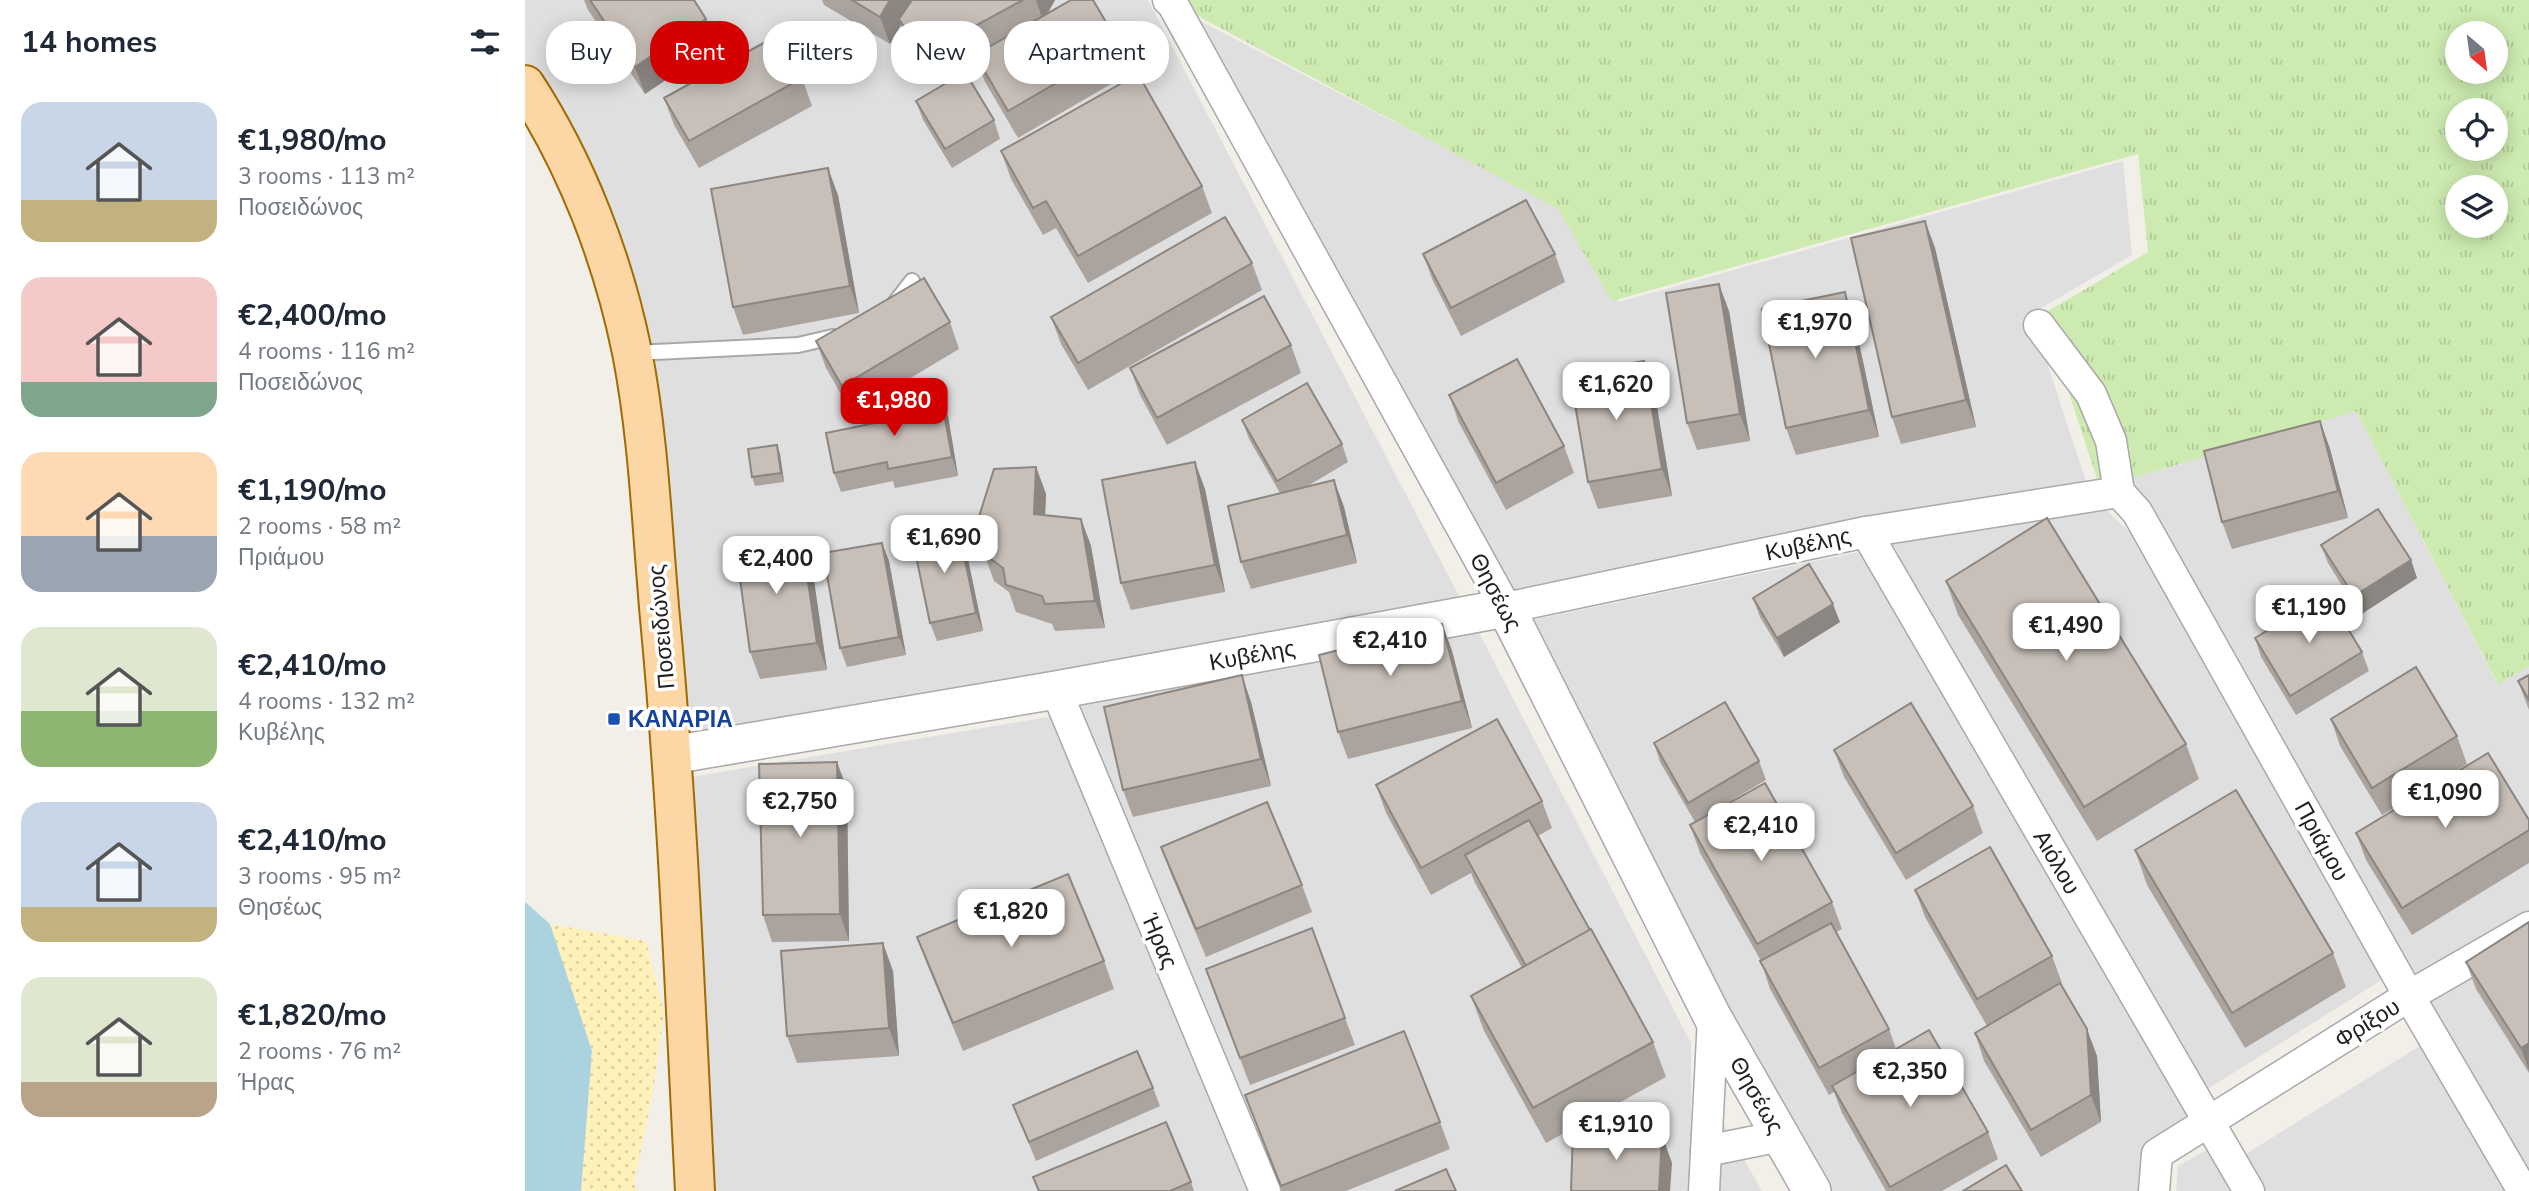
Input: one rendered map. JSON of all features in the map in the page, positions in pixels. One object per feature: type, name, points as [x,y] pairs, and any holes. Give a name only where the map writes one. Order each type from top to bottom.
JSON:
[{"type":"main road","name":"Ποσειδώνος","points":[[525,85],[566,158],[585,201],[619,297],[641,411],[672,755],[695,1191]]},
{"type":"street","name":"Θησέως","points":[[1168,0],[1506,608],[1713,1018],[1812,1191]]},
{"type":"street","points":[[2039,325],[2091,394],[2111,441],[2119,492]]},
{"type":"street","name":"Κυβέλης","points":[[672,755],[1056,691],[1506,608],[1866,532],[2119,492]]},
{"type":"street","name":"Πριάμου","points":[[2119,492],[2137,512],[2409,996],[2523,1191]]},
{"type":"street","name":"Αιόλου","points":[[1866,532],[2249,1191]]},
{"type":"street","name":"Ήρας","points":[[1056,691],[1265,1191]]},
{"type":"street","name":"Φρίξου","points":[[2154,1191],[2157,1154],[2409,996],[2529,927]]},
{"type":"street","points":[[1704,1191],[1713,1018]]},
{"type":"street","points":[[1706,1151],[1781,1136]]},
{"type":"lane","points":[[889,311],[912,281]]},
{"type":"lane","points":[[632,354],[798,345],[844,335]]},
{"type":"shaded area","points":[[525,0],[1148,0],[1159,21],[1004,21],[1004,84],[1169,84],[1169,40],[1460,598],[1050,676],[670,740],[643,402],[525,75]]},
{"type":"shaded area","points":[[1183,12],[1569,213],[1619,302],[2123,161],[2132,255],[2031,314],[2086,481],[1858,520],[1488,597]]},
{"type":"shaded area","points":[[2356,411],[2497,683],[2529,666],[2529,1191],[2128,515],[2100,488]]},
{"type":"shaded area","points":[[2103,507],[2129,532],[2388,976],[2203,1092],[1883,545]]},
{"type":"shaded area","points":[[1864,551],[2196,1119],[2163,1141],[2159,1191],[1794,1191],[1706,1040],[1493,628]]},
{"type":"shaded area","points":[[1475,625],[1691,1043],[1691,1191],[1273,1191],[1068,703]]},
{"type":"shaded area","points":[[1054,716],[1253,1191],[703,1191],[680,779]]},
{"type":"shaded area","points":[[2426,1042],[2509,1191],[2261,1191],[2241,1157]]},
{"type":"shaded area","points":[[1709,1099],[1762,1191],[1709,1191]]},
{"type":"shaded area","points":[[2214,1146],[2241,1191],[2176,1191],[2178,1166]]},
{"type":"green space","points":[[1168,0],[2529,0],[2529,666],[2498,684],[2356,411],[2100,488],[2043,314],[2148,252],[2138,154],[1612,301],[1558,209]]},
{"type":"sand","points":[[550,924],[646,941],[664,1013],[653,1092],[634,1184],[638,1191],[581,1191],[592,1051]]},
{"type":"water","points":[[525,902],[550,924],[592,1051],[581,1191],[525,1191]]},
{"type":"building","points":[[590,0],[694,0],[706,19],[650,21],[650,57],[636,66],[636,21],[604,21]]},
{"type":"building","points":[[852,0],[890,0],[880,17]]},
{"type":"building","points":[[912,0],[1023,0],[984,21],[899,19]]},
{"type":"building","points":[[1071,0],[1093,0],[1105,21],[1034,21]]},
{"type":"building","points":[[1004,38],[1004,84],[1055,84],[1008,111],[990,80],[990,46]]},
{"type":"building","points":[[763,43],[763,84],[791,84],[689,141],[664,98],[689,84],[749,84],[749,51]]},
{"type":"building","points":[[945,84],[972,84],[994,120],[945,149],[916,101]]},
{"type":"building","points":[[1120,84],[1144,84],[1202,186],[1078,256],[1046,201],[1033,208],[1001,151]]},
{"type":"building","points":[[828,168],[850,286],[733,307],[711,189]]},
{"type":"building","points":[[1526,200],[1555,254],[1451,308],[1423,254]]},
{"type":"building","points":[[1225,217],[1252,263],[1078,363],[1051,317]]},
{"type":"building","points":[[1925,221],[1966,400],[1892,417],[1851,238]]},
{"type":"building","points":[[924,278],[950,322],[842,386],[816,341]]},
{"type":"building","points":[[1719,284],[1740,414],[1687,423],[1666,293]]},
{"type":"building","points":[[1845,292],[1869,410],[1786,428],[1762,309]]},
{"type":"building","points":[[1264,296],[1291,345],[1157,418],[1130,368]]},
{"type":"building","points":[[1517,359],[1564,446],[1496,483],[1449,395]]},
{"type":"building","points":[[1644,361],[1662,469],[1588,482],[1570,374]]},
{"type":"building","points":[[1307,383],[1342,444],[1277,481],[1242,420]]},
{"type":"building","points":[[941,398],[952,457],[888,469],[887,462],[834,473],[826,433],[880,422],[877,409]]},
{"type":"building","points":[[2320,421],[2338,491],[2222,522],[2204,451]]},
{"type":"building","points":[[777,445],[781,473],[752,477],[748,449]]},
{"type":"building","points":[[1195,462],[1215,565],[1121,583],[1102,480]]},
{"type":"building","points":[[1036,467],[1034,514],[1081,519],[1095,601],[1045,604],[1042,596],[1006,585],[1003,568],[984,554],[977,523],[994,469]]},
{"type":"building","points":[[1334,480],[1347,535],[1241,562],[1228,506]]},
{"type":"building","points":[[2378,509],[2411,560],[2354,596],[2321,545]]},
{"type":"building","points":[[2047,518],[2186,744],[2084,807],[1946,581]]},
{"type":"building","points":[[958,527],[976,613],[930,623],[912,537]]},
{"type":"building","points":[[802,540],[817,643],[750,652],[736,550]]},
{"type":"building","points":[[882,543],[899,637],[840,648],[823,553]]},
{"type":"building","points":[[1809,564],[1833,604],[1777,638],[1753,598]]},
{"type":"building","points":[[2327,594],[2362,652],[2290,696],[2255,638]]},
{"type":"building","points":[[1442,624],[1462,701],[1338,732],[1319,655]]},
{"type":"building","points":[[2416,667],[2457,736],[2372,788],[2331,719]]},
{"type":"building","points":[[1242,675],[1261,759],[1123,790],[1104,707]]},
{"type":"building","points":[[2529,675],[2529,700],[2518,681]]},
{"type":"building","points":[[1725,702],[1759,761],[1688,803],[1654,743]]},
{"type":"building","points":[[1911,703],[1973,806],[1896,853],[1834,750]]},
{"type":"building","points":[[1497,719],[1542,801],[1421,868],[1376,785]]},
{"type":"building","points":[[2488,753],[2529,820],[2529,830],[2402,908],[2356,833]]},
{"type":"building","points":[[837,762],[840,914],[763,915],[759,764]]},
{"type":"building","points":[[1765,783],[1832,902],[1757,944],[1690,825]]},
{"type":"building","points":[[2236,790],[2333,953],[2232,1013],[2135,850]]},
{"type":"building","points":[[1267,802],[1302,885],[1196,929],[1161,847]]},
{"type":"building","points":[[1529,820],[1590,930],[1526,966],[1465,855]]},
{"type":"building","points":[[1990,847],[2052,956],[1977,999],[1915,890]]},
{"type":"building","points":[[1068,874],[1104,961],[953,1023],[917,937]]},
{"type":"building","points":[[2529,922],[2529,1043],[2521,1048],[2466,962]]},
{"type":"building","points":[[1831,923],[1889,1029],[1819,1068],[1760,961]]},
{"type":"building","points":[[1312,928],[1345,1018],[1240,1058],[1206,969]]},
{"type":"building","points":[[1591,929],[1653,1042],[1533,1108],[1471,996]]},
{"type":"building","points":[[883,943],[889,1028],[787,1036],[781,951]]},
{"type":"building","points":[[2060,983],[2087,1029],[2091,1095],[2031,1130],[1975,1033]]},
{"type":"building","points":[[1929,1030],[1988,1132],[1890,1187],[1832,1086]]},
{"type":"building","points":[[1404,1031],[1440,1122],[1281,1186],[1245,1095]]},
{"type":"building","points":[[1137,1051],[1153,1088],[1029,1142],[1013,1105]]},
{"type":"building","points":[[1166,1122],[1191,1182],[1170,1191],[1039,1191],[1033,1177]]},
{"type":"building","points":[[1573,1132],[1662,1135],[1659,1191],[1571,1191]]},
{"type":"building","points":[[2006,1165],[2022,1191],[1963,1191]]},
{"type":"building","points":[[1446,1169],[1456,1191],[1395,1191]]},
{"type":"place","name":"ΚΑΝΑΡΙΑ","points":[[614,719]]}]
